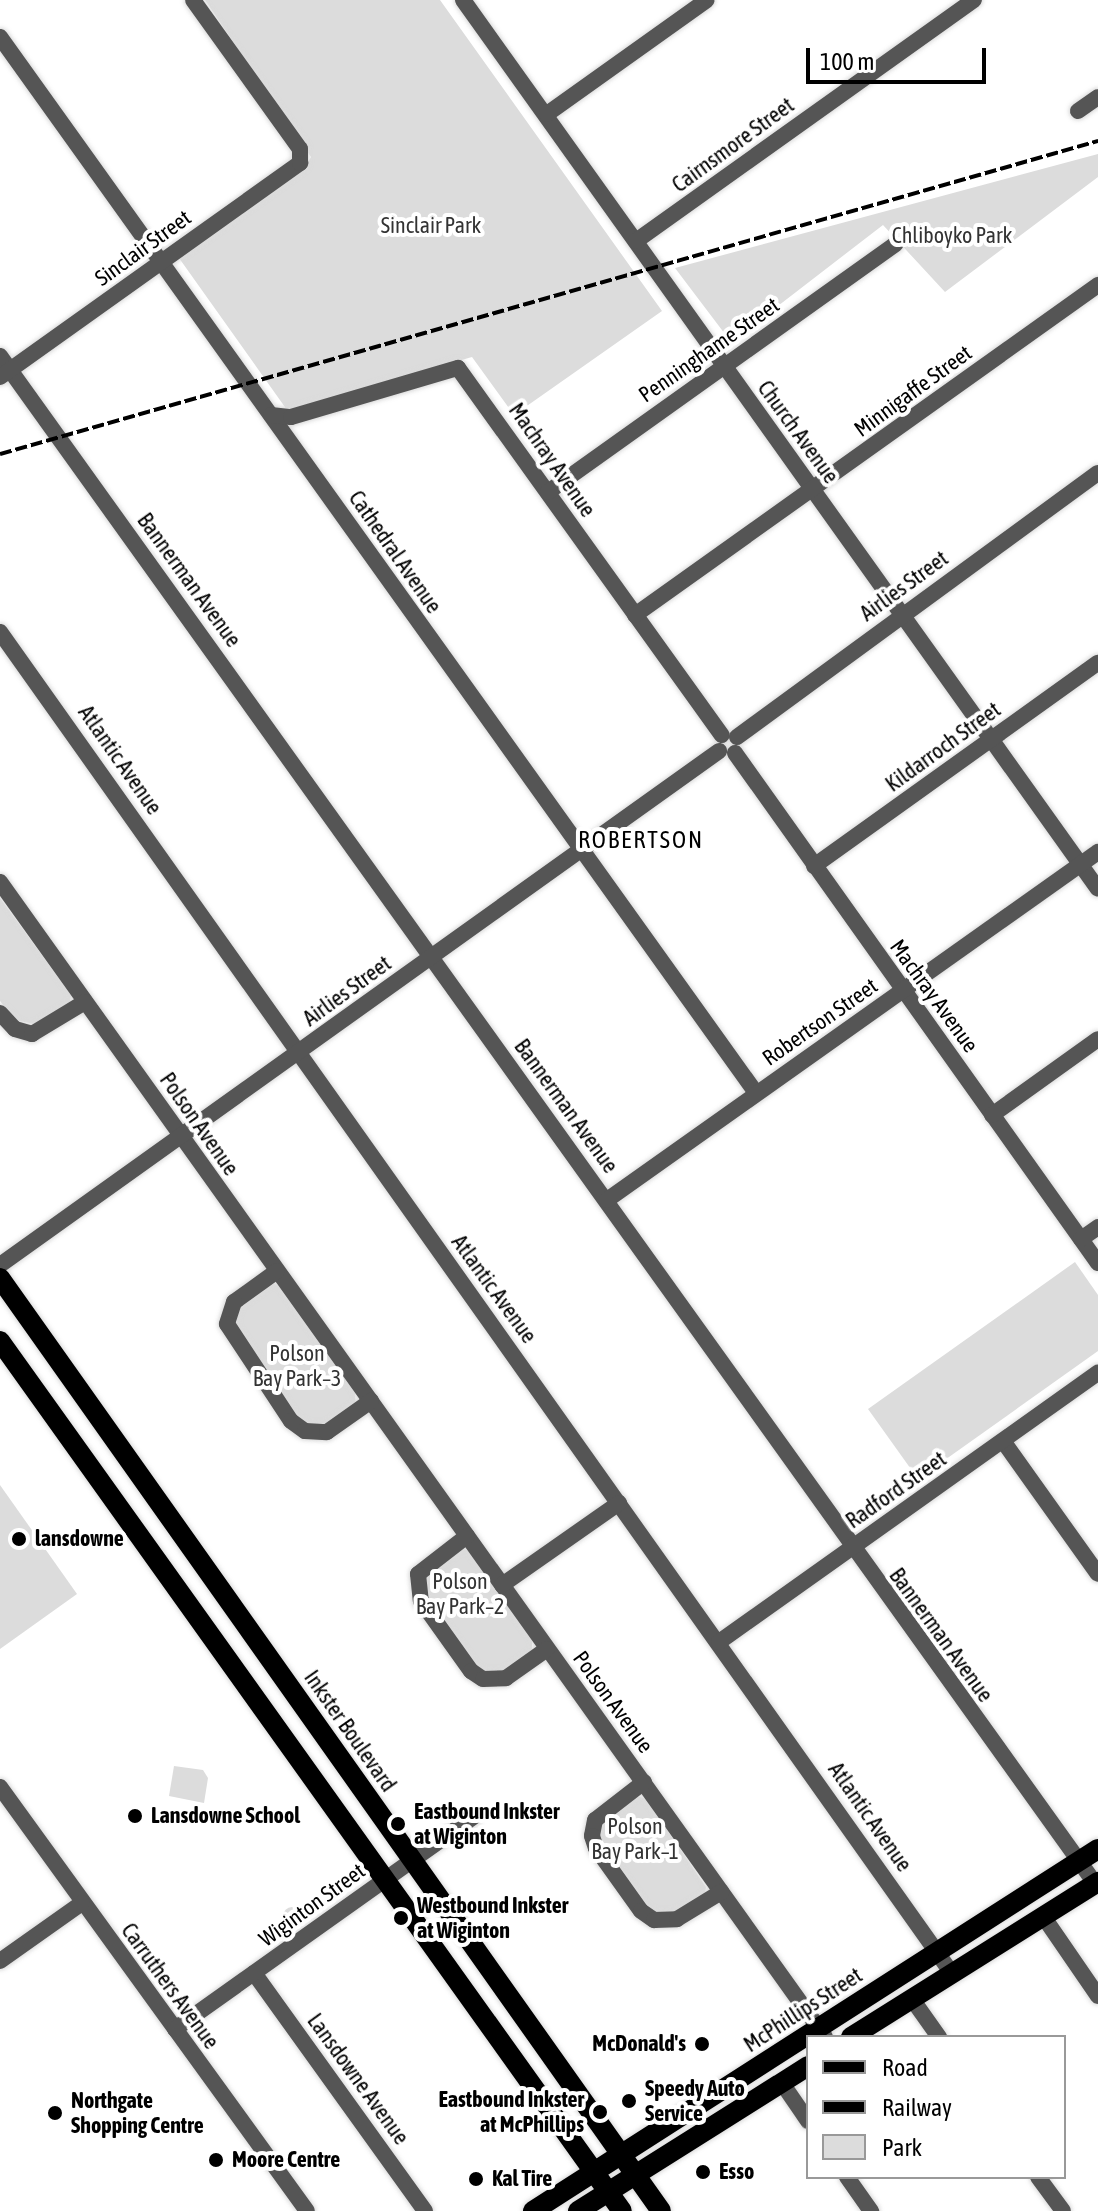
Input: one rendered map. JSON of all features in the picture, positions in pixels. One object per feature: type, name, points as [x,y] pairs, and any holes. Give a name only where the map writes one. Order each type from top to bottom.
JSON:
[{"type":"main road","name":"Inkster Boulevard","points":[[0,1278],[661,2211]]},
{"type":"main road","points":[[0,1341],[383,1881],[622,2211]]},
{"type":"main road","name":"McPhillips Street","points":[[822,2032],[1098,1849]]},
{"type":"main road","points":[[854,2035],[1097,1882]]},
{"type":"main road","name":"McPhillips Street","points":[[533,2211],[806,2042]]},
{"type":"main road","points":[[578,2211],[806,2067]]},
{"type":"street","name":"Sinclair Street","points":[[5,374],[297,166],[300,149],[193,0]]},
{"type":"street","name":"Church Avenue","points":[[463,0],[1098,889]]},
{"type":"street","points":[[547,114],[707,0]]},
{"type":"street","name":"Cairnsmore Street","points":[[636,241],[974,0]]},
{"type":"street","name":"Cathedral Avenue","points":[[0,37],[756,1093]]},
{"type":"street","points":[[1078,111],[1098,97]]},
{"type":"street","name":"Penninghame Street","points":[[548,492],[896,244]]},
{"type":"street","name":"Minnigaffe Street","points":[[635,615],[1098,285]]},
{"type":"street","name":"Bannerman Avenue","points":[[0,356],[5,374],[607,1200],[851,1548],[1097,1882]]},
{"type":"street","name":"Machray Avenue","points":[[271,415],[291,417],[458,368],[1098,1263]]},
{"type":"street","name":"Airlies Street","points":[[0,1265],[431,957],[583,853],[902,614],[1098,473]]},
{"type":"street","name":"Atlantic Avenue","points":[[0,632],[940,1952],[951,1972]]},
{"type":"street","name":"Kildarroch Street","points":[[814,866],[1098,663]]},
{"type":"street","name":"Robertson Street","points":[[607,1200],[1098,852]]},
{"type":"street","name":"Polson Avenue","points":[[1,886],[822,2032]]},
{"type":"street","points":[[0,1013],[15,1029],[32,1034],[85,1002]]},
{"type":"street","points":[[992,1115],[1098,1039]]},
{"type":"street","points":[[1081,1239],[1098,1227]]},
{"type":"street","points":[[277,1271],[234,1302],[227,1324],[291,1421],[305,1431],[327,1432],[371,1401]]},
{"type":"street","name":"Radford Street","points":[[719,1642],[1098,1373]]},
{"type":"street","points":[[1003,1441],[1098,1574]]},
{"type":"street","points":[[502,1585],[619,1503]]},
{"type":"street","name":"Polson Avenue","points":[[467,1536],[418,1574],[416,1587],[438,1624],[483,1679],[506,1678],[547,1649]]},
{"type":"street","name":"Polson Avenue","points":[[644,1782],[595,1820],[592,1836],[596,1848],[641,1911],[654,1920],[677,1919],[721,1892]]},
{"type":"street","name":"Carruthers Avenue","points":[[0,1787],[307,2211]]},
{"type":"street","name":"Wiginton Street","points":[[175,2029],[475,1816]]},
{"type":"street","points":[[2,1956],[82,1903]]},
{"type":"street","points":[[1043,1916],[1098,1996]]},
{"type":"street","name":"Lansdowne Avenue","points":[[254,1973],[425,2211]]},
{"type":"street","points":[[912,1999],[938,2035]]},
{"type":"street","points":[[782,2083],[806,2118]]},
{"type":"street","points":[[848,2179],[871,2211]]},
{"type":"street","points":[[1039,2179],[1063,2211]]},
{"type":"green space","name":"Sinclair Park","points":[[205,0],[440,0],[662,311],[514,415],[472,357],[287,410],[179,258],[305,168],[311,157]]},
{"type":"green space","name":"Chliboyko Park","points":[[1098,154],[1098,177],[945,292],[883,225],[731,342],[675,268]]},
{"type":"green space","points":[[0,898],[71,995],[70,1002],[34,1024],[15,1020],[0,1001]]},
{"type":"green space","points":[[1075,1262],[1098,1295],[1098,1351],[918,1479],[868,1409]]},
{"type":"green space","name":"Polson Bay Park–3","points":[[270,1283],[279,1285],[355,1393],[356,1406],[328,1425],[301,1423],[235,1330],[239,1306]]},
{"type":"green space","name":"lansdowne","points":[[0,1485],[77,1594],[0,1649]]},
{"type":"green space","name":"Polson Bay Park–2","points":[[458,1548],[468,1550],[532,1640],[532,1653],[505,1672],[477,1670],[427,1603],[424,1578]]},
{"type":"green space","points":[[174,1766],[203,1770],[208,1778],[204,1803],[169,1796]]},
{"type":"green space","name":"Polson Bay Park–1","points":[[635,1796],[645,1798],[706,1887],[705,1894],[677,1914],[650,1912],[599,1836],[605,1819]]},
{"type":"green space","points":[[292,1907],[301,1916],[292,1925],[283,1916]]},
{"type":"railway","points":[[0,454],[1098,141]]},
{"type":"place","name":"lansdowne","points":[[19,1539]]},
{"type":"place","name":"Lansdowne School","points":[[135,1816]]},
{"type":"place","name":"Eastbound Inkster at Wiginton","points":[[398,1824]]},
{"type":"place","name":"Westbound Inkster at Wiginton","points":[[401,1918]]},
{"type":"place","name":"McDonald's","points":[[702,2044]]},
{"type":"place","name":"Speedy Auto Service","points":[[629,2101]]},
{"type":"place","name":"Eastbound Inkster at McPhillips","points":[[600,2112]]},
{"type":"place","name":"Northgate Shopping Centre","points":[[55,2113]]},
{"type":"place","name":"Moore Centre","points":[[216,2160]]},
{"type":"place","name":"Esso","points":[[703,2172]]},
{"type":"place","name":"Kal Tire","points":[[476,2179]]},
{"type":"district","name":"ROBERTSON","points":[[641,840]]}]
